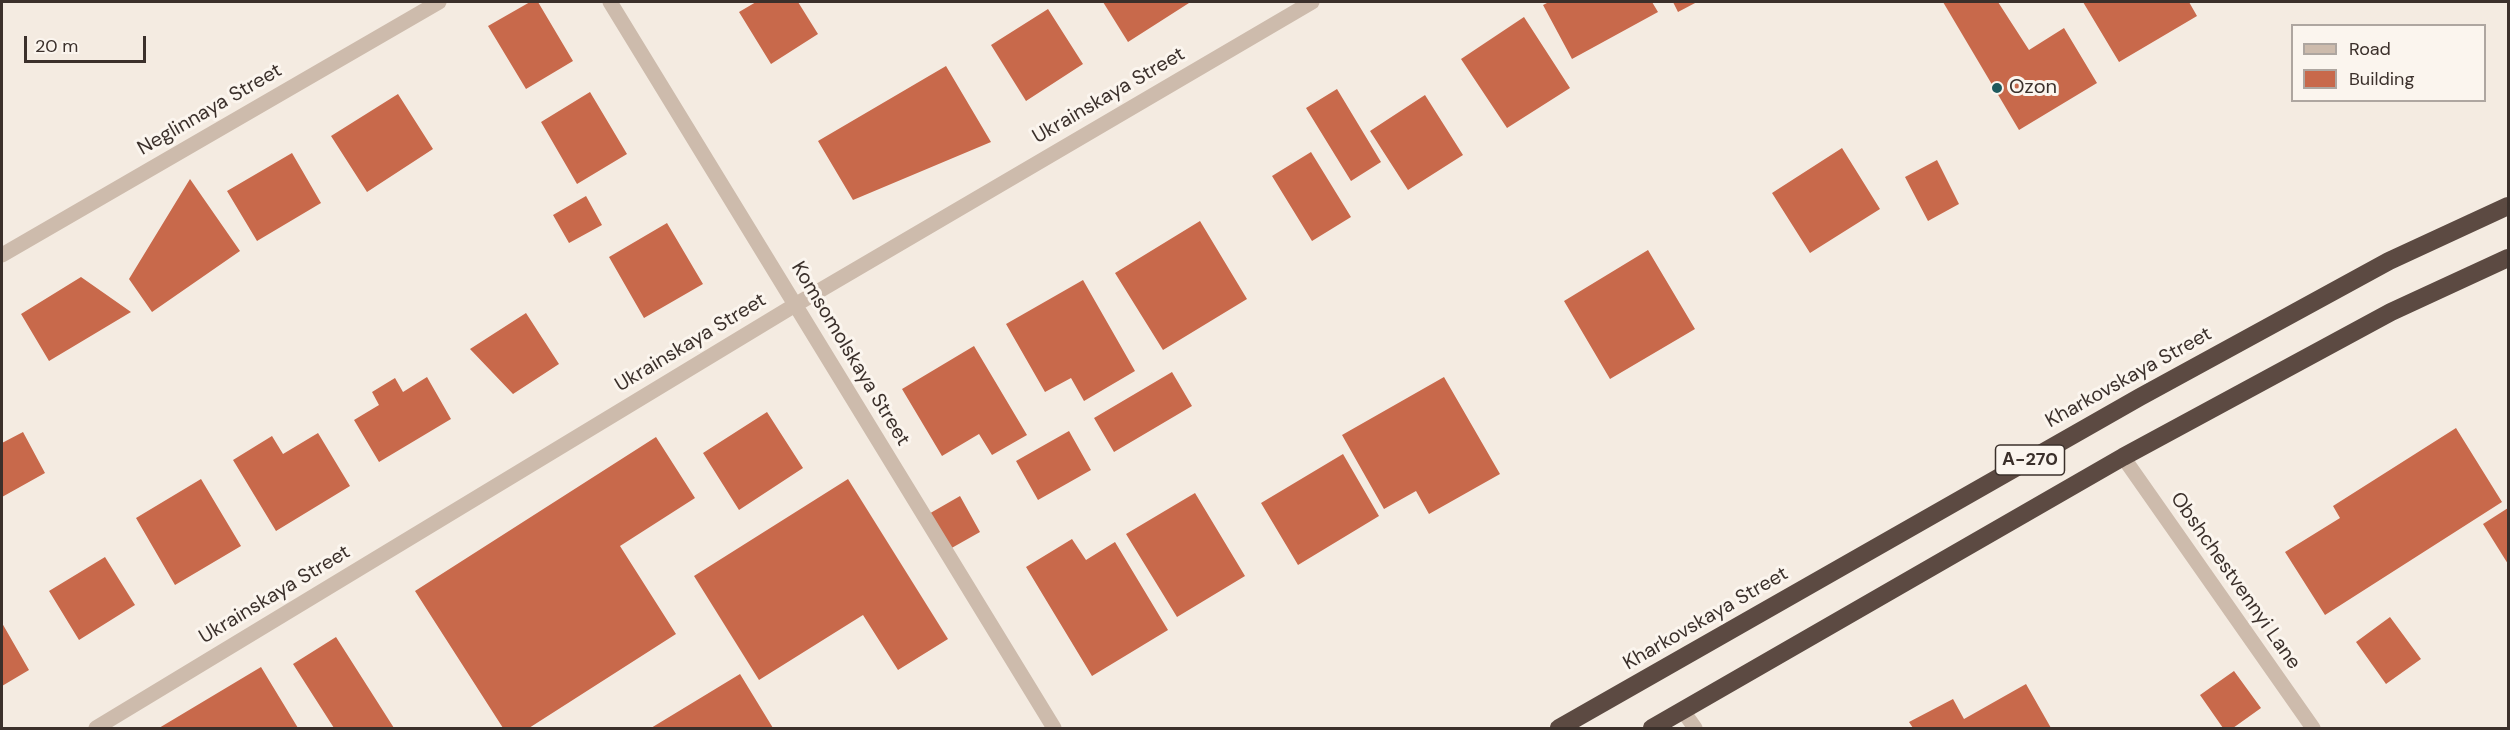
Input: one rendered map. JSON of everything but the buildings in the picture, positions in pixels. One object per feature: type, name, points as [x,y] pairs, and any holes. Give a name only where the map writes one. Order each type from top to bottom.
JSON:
[{"type":"highway","name":"Kharkovskaya Street","points":[[1559,729],[2140,397],[2389,261],[2508,206]]},
{"type":"highway","name":"А-270","points":[[1652,729],[2123,457],[2391,312],[2508,258]]},
{"type":"street","name":"Neglinnaya Street","points":[[2,255],[439,2]]},
{"type":"street","name":"Komsomolskaya Street","points":[[610,2],[1054,729]]},
{"type":"street","name":"Ukrainskaya Street","points":[[96,729],[795,305],[1312,2]]},
{"type":"street","name":"Obshchestvennyi Lane","points":[[2123,457],[2313,729]]},
{"type":"street","points":[[1683,711],[1695,729]]},
{"type":"place","name":"Ozon","points":[[1997,88]]}]
